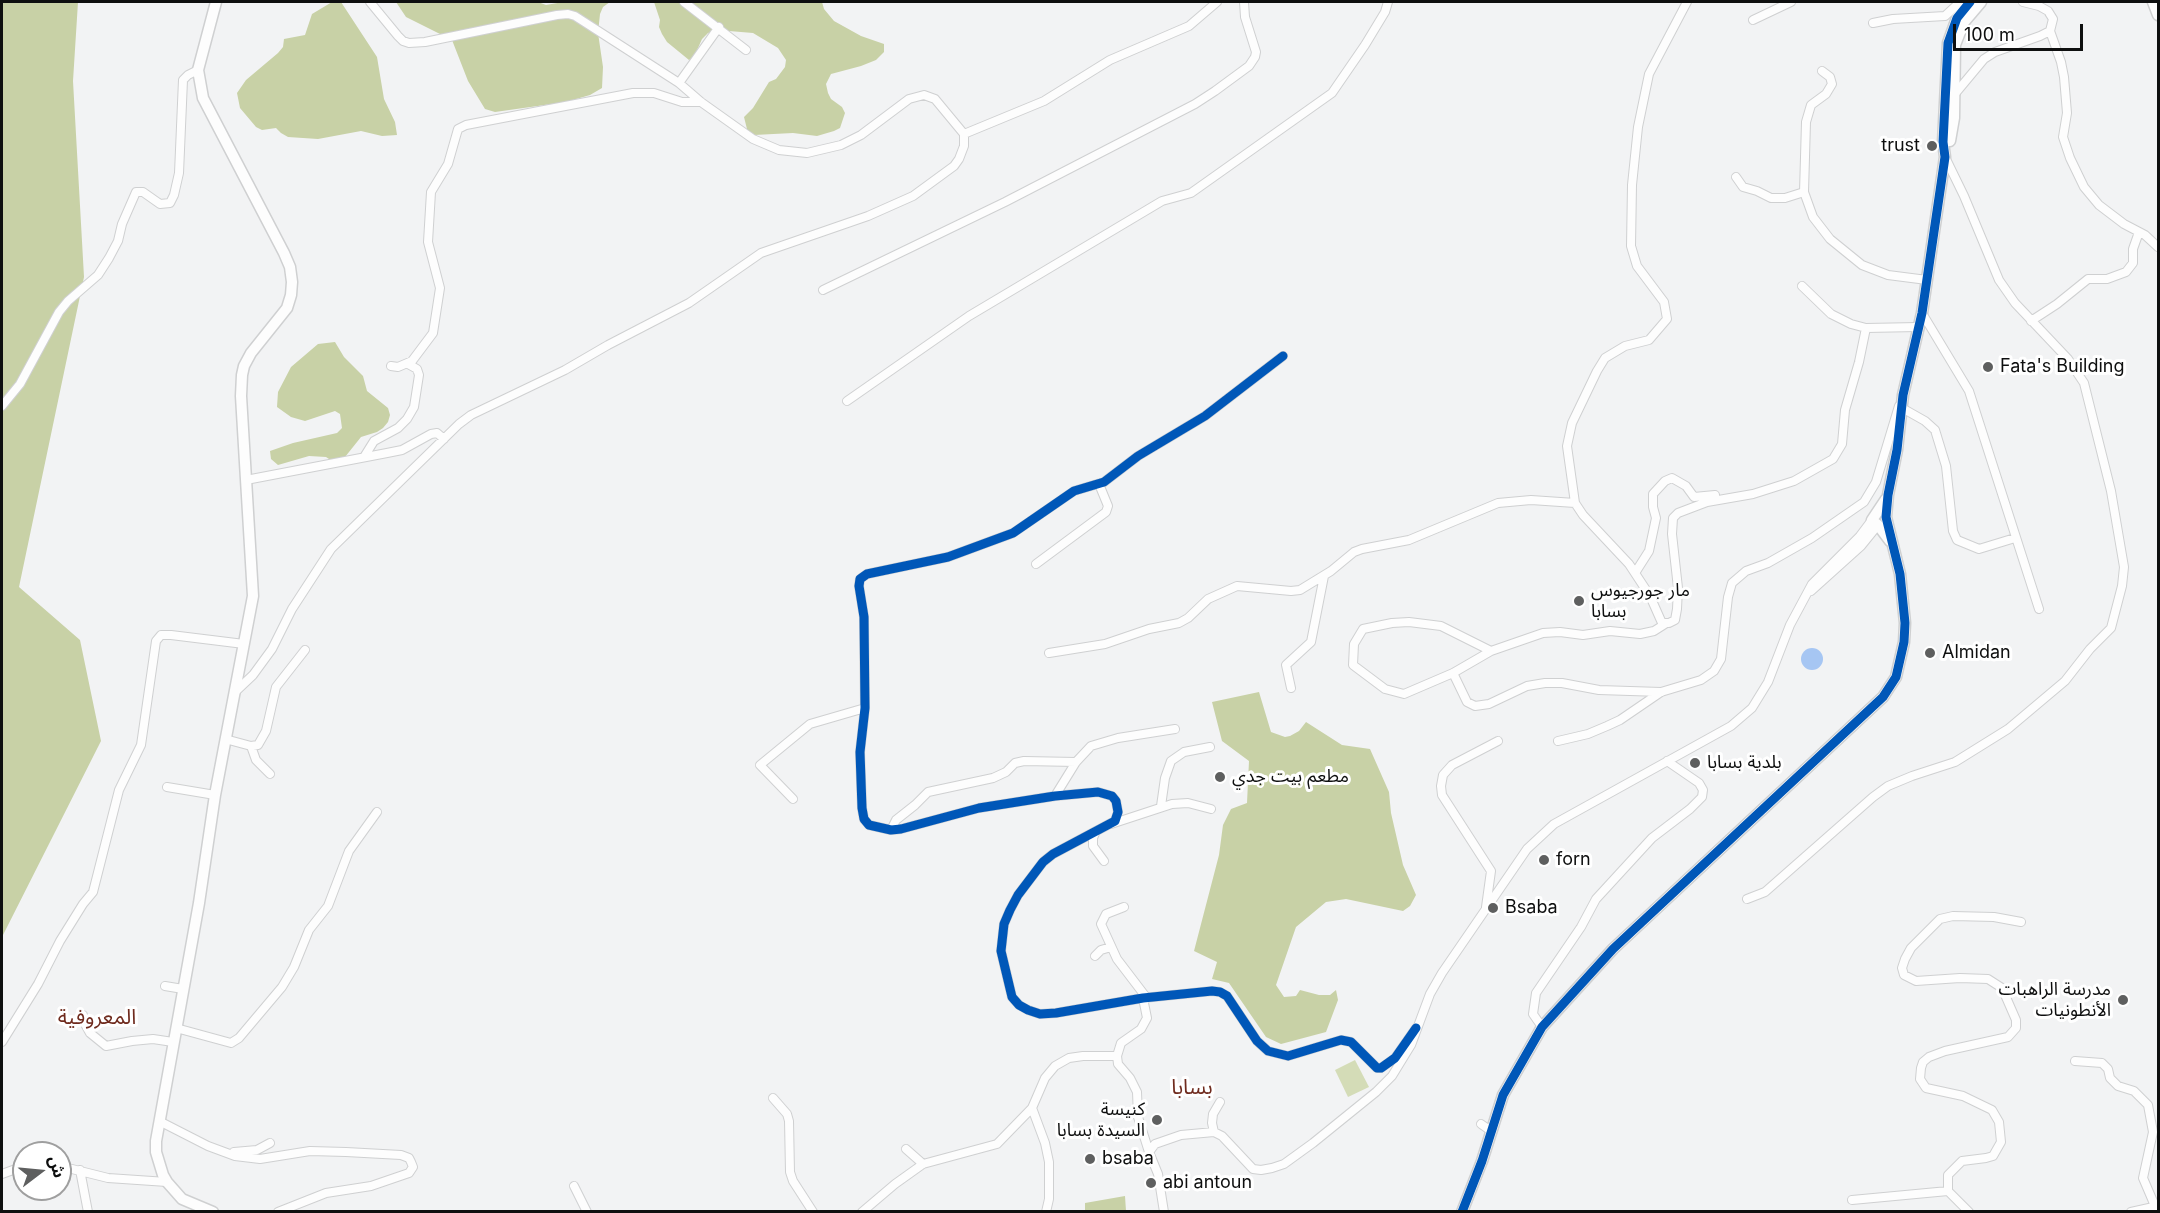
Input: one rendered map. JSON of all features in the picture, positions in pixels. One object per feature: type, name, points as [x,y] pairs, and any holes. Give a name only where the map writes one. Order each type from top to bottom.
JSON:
[{"type":"street","points":[[213,1212],[182,1199],[163,1175],[156,1152],[215,795],[253,596],[241,396],[243,366],[287,308],[292,282],[290,267],[284,253],[202,98],[198,70],[216,2]]},
{"type":"street","points":[[235,693],[254,675],[272,649],[292,609],[331,549],[459,424],[471,415],[555,375],[688,303],[760,253],[868,216],[914,196],[954,166],[964,146],[964,134],[941,104],[924,95],[909,99],[850,141],[813,152],[779,150],[759,142],[701,102],[679,83],[588,24],[568,14],[479,29],[425,42],[409,43],[398,36],[370,2]]},
{"type":"street","points":[[684,2],[746,50]]},
{"type":"street","points":[[964,134],[1044,101],[1110,60],[1189,26],[1217,2]]},
{"type":"street","points":[[823,290],[1005,202],[1195,104],[1215,91],[1249,66],[1256,57],[1245,17],[1244,2]]},
{"type":"street","points":[[847,401],[969,316],[1162,201],[1191,193],[1332,93],[1365,45],[1385,12],[1388,2]]},
{"type":"street","points":[[1665,624],[1660,620],[1650,596],[1635,573],[1575,503],[1567,454],[1568,436],[1572,423],[1605,358],[1625,346],[1648,340],[1667,319],[1664,302],[1637,266],[1631,246],[1632,185],[1638,128],[1649,74],[1687,2]]},
{"type":"street","points":[[1754,20],[1791,2]]},
{"type":"street","points":[[1873,23],[1893,19],[1945,16],[1958,4],[1970,2]]},
{"type":"street","points":[[1747,899],[1765,892],[1888,786],[1955,762],[2008,729],[2065,681],[2090,649],[2111,628],[2122,586],[2124,567],[2110,491],[2084,383],[2068,359],[2015,303],[1999,280],[1945,155],[1943,142],[1948,43],[1957,18],[1970,2]]},
{"type":"street","points":[[1558,741],[1588,734],[1620,720],[1661,692],[1701,680],[1718,667],[1730,589],[1734,580],[1753,567],[1768,563],[1812,538],[1864,502],[1876,482],[1903,395],[1922,314],[1945,155],[1951,134],[1955,45],[1964,22],[1982,2]]},
{"type":"street","points":[[2023,2],[2048,11],[2053,19],[2050,31],[2061,62],[2067,112],[2063,137],[2084,188],[2091,197],[2124,224],[2158,247]]},
{"type":"street","points":[[2153,2],[2158,15]]},
{"type":"street","points":[[679,83],[719,27]]},
{"type":"street","points":[[1954,96],[1984,59],[1995,52],[2050,31]]},
{"type":"street","points":[[2,406],[20,384],[59,312],[98,275],[109,258],[118,242],[122,224],[136,192],[143,192],[160,204],[170,203],[179,173],[183,80],[198,70]]},
{"type":"street","points":[[1822,71],[1830,77],[1832,84],[1826,94],[1811,105],[1808,112],[1804,192],[1813,217],[1818,226],[1852,258],[1883,273],[1927,280]]},
{"type":"street","points":[[391,366],[408,364],[417,357],[433,333],[440,297],[438,276],[428,242],[431,192],[448,164],[458,129],[466,125],[633,93],[654,93],[682,102],[701,102]]},
{"type":"street","points":[[1736,177],[1743,187],[1771,198],[1785,198],[1804,192]]},
{"type":"street","points":[[2031,321],[2088,279],[2107,279],[2126,272],[2133,262],[2133,249],[2139,232]]},
{"type":"street","points":[[1802,286],[1831,314],[1851,324],[1866,328],[1918,327]]},
{"type":"street","points":[[1922,314],[1969,391],[2039,609]]},
{"type":"street","points":[[1491,651],[1441,626],[1409,622],[1387,623],[1363,629],[1354,644],[1353,665],[1385,690],[1404,694],[1453,673],[1491,651],[1543,633],[1560,632],[1583,635],[1610,630],[1640,634],[1660,628],[1675,620],[1678,588],[1672,534],[1673,518],[1678,513],[1707,502],[1754,494],[1794,482],[1837,455],[1842,444],[1845,410],[1866,328]]},
{"type":"street","points":[[1283,356],[1205,416],[1138,456],[1099,484],[1074,492],[1013,533],[948,557],[867,574],[860,579],[864,617],[865,708],[860,752],[864,819],[869,825],[891,830],[979,808],[1055,796],[1098,792],[1112,796],[1116,801],[1118,812],[1115,821],[1042,862],[1018,894],[1004,924],[1001,951],[1008,986],[1012,997],[1028,1010],[1040,1014],[1144,998],[1220,992],[1227,996],[1257,1041],[1268,1051],[1288,1056],[1341,1040],[1351,1042],[1377,1068],[1382,1068],[1395,1058],[1416,1028]]},
{"type":"street","points":[[364,457],[374,441],[398,428],[414,407],[419,375],[417,369],[408,364]]},
{"type":"street","points":[[1149,1152],[1155,1144],[1181,1135],[1214,1132],[1222,1136],[1253,1169],[1261,1170],[1284,1164],[1348,1115],[1392,1076],[1411,1045],[1430,994],[1527,849],[1554,824],[1731,726],[1752,708],[1768,682],[1790,625],[1820,574],[1879,518],[1894,470],[1903,395]]},
{"type":"street","points":[[1902,408],[1935,430],[1946,466],[1953,531],[1957,540],[1979,549],[2015,538]]},
{"type":"street","points":[[246,480],[402,450],[437,432],[444,439]]},
{"type":"street","points":[[1635,573],[1649,551],[1656,518],[1653,494],[1665,481],[1674,478],[1686,486],[1694,497],[1715,495],[1726,497]]},
{"type":"street","points":[[1036,564],[1106,512],[1108,506],[1099,484]]},
{"type":"street","points":[[1049,653],[1105,644],[1149,629],[1179,623],[1188,618],[1208,599],[1237,586],[1295,591],[1304,588],[1324,576],[1354,552],[1409,540],[1498,503],[1531,500],[1575,503]]},
{"type":"street","points":[[1462,1212],[1482,1161],[1486,1128],[1542,1027],[1613,949],[1882,697],[1893,683],[1901,658],[1905,622],[1900,574],[1893,546],[1879,518]]},
{"type":"street","points":[[1291,688],[1286,665],[1311,642],[1324,576]]},
{"type":"street","points":[[2,1042],[83,904],[93,892],[119,790],[141,745],[151,690],[156,641],[161,635],[171,635],[244,644]]},
{"type":"street","points":[[225,739],[251,746],[258,745],[262,740],[276,687],[305,650]]},
{"type":"street","points":[[1453,673],[1467,702],[1475,706],[1489,704],[1527,686],[1545,683],[1562,683],[1599,690],[1661,692]]},
{"type":"street","points":[[793,799],[760,765],[810,724],[865,708]]},
{"type":"street","points":[[1055,796],[1076,762],[1091,747],[1111,739],[1174,729]]},
{"type":"street","points":[[1485,910],[1491,871],[1442,795],[1441,786],[1443,775],[1452,765],[1497,741]]},
{"type":"street","points":[[251,746],[256,760],[270,774]]},
{"type":"street","points":[[1161,806],[1165,778],[1171,761],[1184,752],[1210,747]]},
{"type":"street","points":[[891,830],[896,820],[928,792],[993,778],[1006,772],[1015,763],[1024,761],[1076,762]]},
{"type":"street","points":[[1542,1027],[1533,1014],[1536,993],[1596,899],[1652,838],[1690,809],[1702,796],[1703,790],[1699,783],[1667,761]]},
{"type":"street","points":[[167,787],[215,795]]},
{"type":"street","points":[[1110,824],[1133,818],[1161,806],[1188,802],[1211,809]]},
{"type":"street","points":[[176,1028],[231,1043],[239,1038],[282,987],[294,967],[309,930],[328,906],[350,851],[377,812]]},
{"type":"street","points":[[1097,831],[1093,838],[1093,846],[1104,861]]},
{"type":"street","points":[[1124,907],[1113,910],[1103,918],[1101,924],[1122,965],[1144,998],[1147,1018],[1140,1029],[1121,1043],[1117,1056],[1118,1064],[1130,1078],[1137,1092],[1138,1117],[1158,1174],[1164,1212]]},
{"type":"street","points":[[1969,1212],[1948,1191],[1948,1175],[1962,1161],[1993,1156],[2001,1142],[1999,1122],[1992,1110],[1963,1096],[1926,1089],[1920,1079],[1923,1062],[1945,1051],[2008,1036],[2016,1028],[2016,1020],[2002,988],[1988,979],[1967,977],[1916,981],[1904,975],[1902,968],[1911,948],[1941,919],[1953,916],[1973,916],[2021,922]]},
{"type":"street","points":[[1095,956],[1101,950],[1111,946]]},
{"type":"street","points":[[165,986],[183,989]]},
{"type":"street","points":[[83,1015],[90,1033],[106,1046],[142,1040],[173,1042]]},
{"type":"street","points":[[862,1212],[923,1164],[997,1144],[1032,1108],[1045,1078],[1061,1061],[1083,1056],[1117,1056]]},
{"type":"street","points":[[2074,1061],[2102,1063],[2108,1069],[2110,1078],[2118,1086],[2134,1091],[2148,1105],[2153,1132],[2143,1179],[2157,1206],[2131,1212]]},
{"type":"street","points":[[773,1098],[788,1114],[790,1172],[793,1181],[813,1212]]},
{"type":"street","points":[[1214,1132],[1212,1123],[1220,1102]]},
{"type":"street","points":[[1032,1108],[1045,1143],[1049,1162],[1049,1199],[1046,1212]]},
{"type":"street","points":[[160,1122],[228,1153],[260,1159],[310,1151],[346,1152],[401,1155],[409,1158],[413,1167],[409,1173],[371,1186],[326,1194],[278,1212]]},
{"type":"street","points":[[228,1153],[258,1150],[270,1143]]},
{"type":"street","points":[[906,1149],[923,1164]]},
{"type":"street","points":[[72,1168],[108,1178],[167,1182]]},
{"type":"street","points":[[80,1170],[88,1212]]},
{"type":"street","points":[[574,1186],[587,1212]]},
{"type":"street","points":[[1852,1200],[1948,1191]]},
{"type":"green space","points":[[2,2],[78,2],[73,81],[84,277],[19,587],[80,640],[101,741],[2,937]]},
{"type":"green space","points":[[332,2],[341,2],[377,57],[384,99],[395,122],[397,135],[382,136],[361,131],[318,139],[288,137],[276,128],[262,130],[256,127],[240,108],[237,93],[246,80],[278,53],[283,47],[284,39],[305,35],[312,14]]},
{"type":"green space","points":[[396,2],[538,2],[546,5],[563,2],[610,2],[603,7],[600,14],[598,33],[603,67],[602,88],[590,95],[566,102],[495,112],[485,109],[468,81],[452,40],[406,17]]},
{"type":"green space","points":[[654,2],[822,2],[824,9],[834,21],[861,36],[884,44],[884,52],[876,60],[831,74],[826,84],[828,93],[845,113],[840,128],[817,136],[793,133],[754,135],[748,133],[744,117],[753,108],[769,82],[776,79],[785,67],[786,60],[778,48],[753,33],[717,30],[708,33],[702,39],[694,57],[689,60],[667,42],[662,34]]},
{"type":"green space","points":[[335,342],[344,357],[363,376],[367,391],[388,408],[390,415],[388,422],[377,432],[361,437],[345,457],[332,461],[326,457],[309,456],[278,465],[271,459],[270,451],[337,433],[342,428],[340,414],[335,411],[305,421],[291,417],[277,407],[278,392],[291,367],[318,344]]},
{"type":"green space","points":[[1259,692],[1271,732],[1285,737],[1290,736],[1299,731],[1306,722],[1342,745],[1370,749],[1389,792],[1391,813],[1403,865],[1416,895],[1410,906],[1403,911],[1346,899],[1326,902],[1296,927],[1276,985],[1284,997],[1296,996],[1300,990],[1319,995],[1330,995],[1336,990],[1338,1000],[1326,1032],[1281,1044],[1266,1037],[1229,983],[1212,979],[1217,962],[1194,951],[1219,855],[1223,825],[1231,809],[1247,803],[1249,761],[1222,741],[1212,702]]},
{"type":"green space","points":[[1355,1060],[1369,1087],[1348,1097],[1335,1070]]},
{"type":"green space","points":[[1125,1196],[1126,1211],[1085,1211],[1085,1203]]},
{"type":"water","points":[[1808,648],[1816,648],[1823,655],[1823,663],[1816,670],[1808,670],[1801,663],[1801,655]]},
{"type":"cycle path","points":[[1462,1212],[1482,1161],[1503,1095],[1542,1027],[1613,949],[1883,697],[1896,677],[1904,642],[1905,623],[1900,574],[1886,517],[1888,495],[1897,450],[1903,395],[1922,313],[1945,157],[1943,142],[1948,43],[1957,18],[1970,2]]},
{"type":"cycle path","points":[[1283,356],[1205,416],[1138,456],[1104,482],[1074,491],[1013,533],[948,557],[867,574],[860,579],[864,617],[865,708],[860,752],[864,819],[869,825],[891,830],[979,808],[1055,796],[1098,792],[1112,796],[1116,801],[1118,812],[1115,821],[1053,854],[1043,862],[1018,895],[1004,924],[1001,951],[1012,997],[1028,1010],[1040,1014],[1056,1013],[1143,998],[1220,992],[1227,996],[1257,1041],[1268,1051],[1288,1056],[1341,1040],[1351,1042],[1377,1068],[1381,1068],[1395,1058],[1416,1028]]},
{"type":"place","name":"trust","points":[[1932,146]]},
{"type":"place","name":"Fata's Building","points":[[1988,367]]},
{"type":"place","name":"مار جورجيوس بسابا","points":[[1579,601]]},
{"type":"place","name":"Almidan","points":[[1930,653]]},
{"type":"place","name":"بلدية بسابا","points":[[1695,763]]},
{"type":"place","name":"مطعم بيت جدي","points":[[1220,777]]},
{"type":"place","name":"forn","points":[[1544,860]]},
{"type":"place","name":"Bsaba","points":[[1493,908]]},
{"type":"place","name":"مدرسة الراهبات الأنطونيات","points":[[2123,1000]]},
{"type":"place","name":"كنيسة السيدة بسابا","points":[[1157,1120]]},
{"type":"place","name":"bsaba","points":[[1090,1159]]},
{"type":"place","name":"abi antoun","points":[[1151,1183]]},
{"type":"district","name":"المعروفية","points":[[97,1018]]},
{"type":"district","name":"بسابا","points":[[1192,1088]]}]
